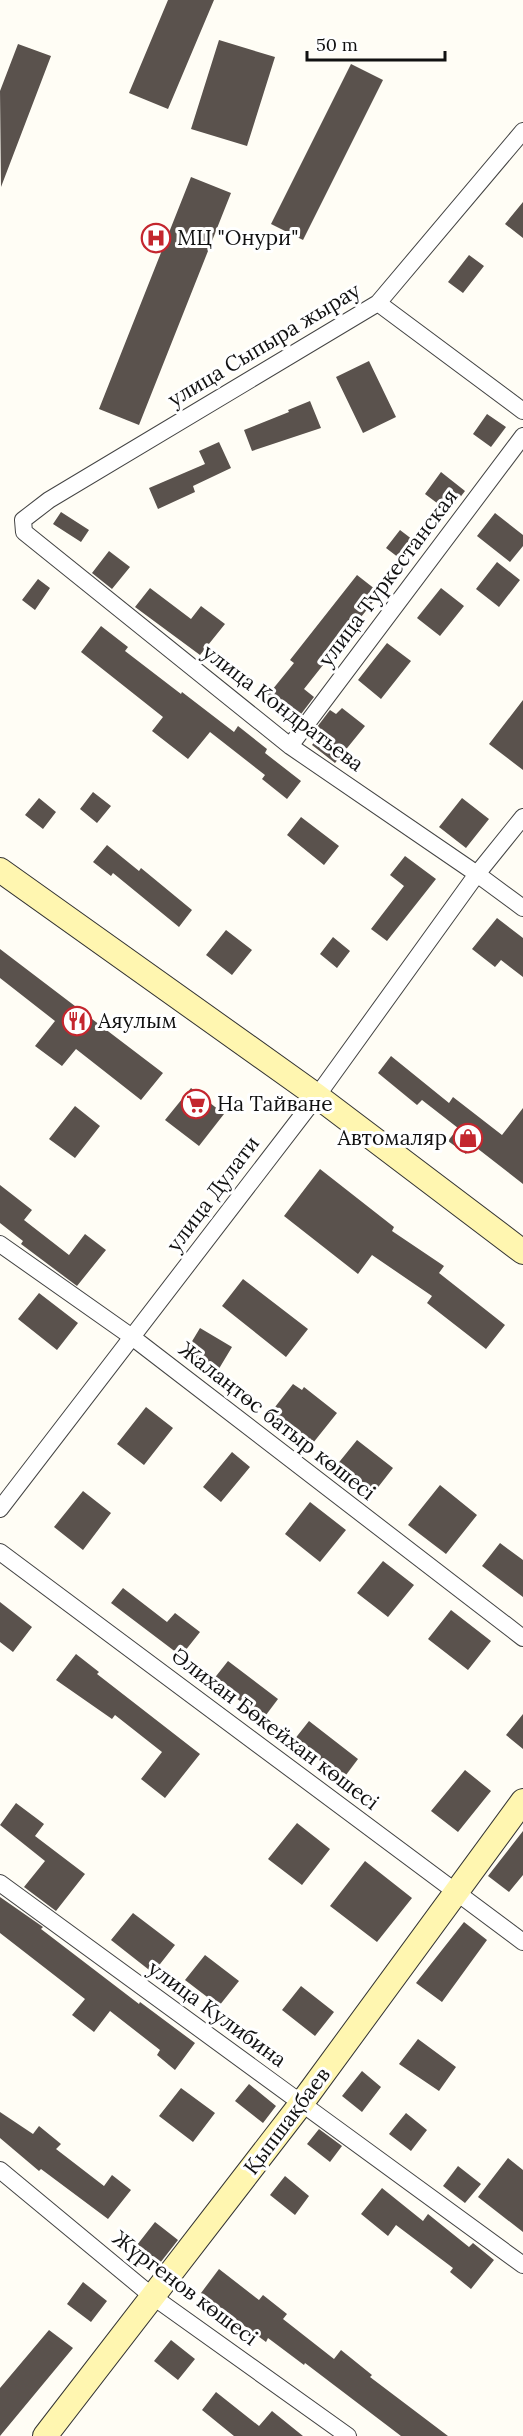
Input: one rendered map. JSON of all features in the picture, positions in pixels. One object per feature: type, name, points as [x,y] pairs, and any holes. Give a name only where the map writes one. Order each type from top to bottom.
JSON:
[{"type":"street","name":"улица Сыпыра жырау","points":[[24,532],[23,520],[49,500],[378,303],[523,131]]},
{"type":"street","points":[[378,303],[523,411]]},
{"type":"street","name":"улица Туркестанская","points":[[290,746],[523,436]]},
{"type":"street","name":"улица Кондратьева","points":[[24,532],[290,746],[523,908]]},
{"type":"street","name":"улица Дулати","points":[[0,1509],[317,1096],[477,874],[523,817]]},
{"type":"street","points":[[0,870],[317,1096],[523,1252]]},
{"type":"street","name":"Жалаңтөс батыр көшесі","points":[[0,1244],[132,1337],[523,1638]]},
{"type":"street","name":"Әлихан Бөкейхан көшесі","points":[[0,1552],[523,1942]]},
{"type":"street","name":"Қыпшақбаев","points":[[45,2436],[301,2104],[523,1801]]},
{"type":"street","name":"улица Кулибина","points":[[0,1883],[523,2265]]},
{"type":"street","name":"Жүргенов көшесі","points":[[0,2170],[152,2295],[348,2436]]},
{"type":"building","points":[[168,0],[214,0],[168,109],[129,93]]},
{"type":"building","points":[[219,40],[275,57],[247,146],[191,129]]},
{"type":"building","points":[[18,44],[51,56],[1,187],[0,91]]},
{"type":"building","points":[[351,64],[383,80],[303,240],[271,224]]},
{"type":"building","points":[[191,177],[231,193],[139,425],[99,409]]},
{"type":"building","points":[[523,202],[523,238],[505,224]]},
{"type":"building","points":[[469,255],[484,266],[463,293],[448,282]]},
{"type":"building","points":[[369,361],[396,417],[363,433],[336,377]]},
{"type":"building","points":[[310,401],[321,428],[252,451],[244,430]]},
{"type":"building","points":[[487,414],[506,427],[491,447],[473,434]]},
{"type":"building","points":[[219,442],[231,468],[193,486],[195,492],[158,509],[149,488],[205,464],[199,451]]},
{"type":"building","points":[[441,472],[465,491],[449,512],[425,494]]},
{"type":"building","points":[[61,512],[89,530],[81,542],[53,524]]},
{"type":"building","points":[[495,513],[523,535],[523,546],[510,562],[477,536]]},
{"type":"building","points":[[400,530],[417,543],[403,561],[386,548]]},
{"type":"building","points":[[109,551],[130,567],[112,589],[92,573]]},
{"type":"building","points":[[497,562],[520,580],[499,607],[476,589]]},
{"type":"building","points":[[357,575],[380,593],[304,689],[314,697],[298,718],[268,695],[294,663],[290,660]]},
{"type":"building","points":[[38,579],[50,588],[35,610],[22,600]]},
{"type":"building","points":[[150,588],[191,619],[201,606],[225,624],[200,655],[135,607]]},
{"type":"building","points":[[441,588],[464,606],[440,636],[417,618]]},
{"type":"building","points":[[101,626],[128,647],[125,651],[181,694],[182,692],[234,732],[238,726],[267,749],[265,753],[301,781],[287,799],[262,779],[265,775],[210,732],[188,759],[152,731],[163,717],[81,652]]},
{"type":"building","points":[[387,643],[411,661],[381,699],[358,680]]},
{"type":"building","points":[[523,700],[523,770],[489,744]]},
{"type":"building","points":[[342,708],[365,726],[335,763],[312,745],[320,735],[314,731],[330,710],[336,714]]},
{"type":"building","points":[[93,792],[111,806],[97,823],[80,809]]},
{"type":"building","points":[[39,798],[56,812],[43,829],[25,815]]},
{"type":"building","points":[[462,798],[489,819],[466,848],[439,827]]},
{"type":"building","points":[[301,817],[339,846],[324,865],[287,835]]},
{"type":"building","points":[[107,845],[139,871],[141,868],[192,910],[179,927],[113,873],[111,876],[93,862]]},
{"type":"building","points":[[405,856],[436,879],[387,941],[371,929],[404,886],[390,875]]},
{"type":"building","points":[[497,918],[523,938],[523,977],[501,960],[495,967],[472,949]]},
{"type":"building","points":[[226,930],[252,950],[232,975],[206,955]]},
{"type":"building","points":[[333,937],[350,951],[337,968],[320,954]]},
{"type":"building","points":[[0,949],[163,1073],[141,1100],[76,1049],[62,1066],[35,1046],[55,1021],[0,978]]},
{"type":"building","points":[[391,1056],[449,1103],[453,1097],[502,1135],[523,1108],[523,1184],[473,1145],[466,1154],[448,1141],[458,1128],[422,1100],[417,1105],[378,1073]]},
{"type":"building","points":[[191,1088],[224,1114],[199,1146],[165,1120]]},
{"type":"building","points":[[75,1106],[100,1126],[75,1158],[49,1139]]},
{"type":"building","points":[[320,1169],[394,1227],[392,1231],[444,1266],[439,1273],[505,1325],[486,1349],[427,1303],[432,1296],[372,1255],[358,1274],[284,1216]]},
{"type":"building","points":[[0,1185],[32,1210],[24,1220],[69,1255],[85,1234],[106,1250],[77,1286],[21,1244],[23,1241],[0,1223]]},
{"type":"building","points":[[243,1279],[308,1329],[286,1357],[222,1306]]},
{"type":"building","points":[[39,1293],[78,1323],[57,1350],[18,1319]]},
{"type":"building","points":[[200,1328],[232,1347],[217,1372],[185,1353]]},
{"type":"building","points":[[293,1384],[302,1390],[304,1387],[337,1413],[309,1448],[268,1416]]},
{"type":"building","points":[[146,1407],[173,1428],[144,1465],[117,1444]]},
{"type":"building","points":[[357,1440],[393,1468],[372,1495],[336,1466]]},
{"type":"building","points":[[232,1452],[250,1467],[221,1502],[203,1487]]},
{"type":"building","points":[[440,1485],[477,1515],[446,1554],[408,1525]]},
{"type":"building","points":[[83,1491],[111,1513],[83,1550],[54,1527]]},
{"type":"building","points":[[310,1502],[346,1530],[320,1562],[285,1534]]},
{"type":"building","points":[[500,1543],[523,1560],[523,1597],[482,1566]]},
{"type":"building","points":[[383,1561],[414,1585],[388,1617],[357,1593]]},
{"type":"building","points":[[123,1588],[167,1622],[175,1613],[200,1632],[181,1656],[111,1603]]},
{"type":"building","points":[[0,1602],[32,1627],[13,1652],[0,1642]]},
{"type":"building","points":[[451,1610],[491,1641],[468,1670],[428,1639]]},
{"type":"building","points":[[76,1654],[99,1672],[97,1674],[200,1754],[165,1798],[141,1779],[162,1752],[115,1715],[112,1719],[56,1680]]},
{"type":"building","points":[[228,1661],[278,1699],[263,1719],[213,1680]]},
{"type":"building","points":[[523,1714],[523,1749],[506,1735]]},
{"type":"building","points":[[309,1721],[358,1759],[343,1779],[294,1740]]},
{"type":"building","points":[[465,1770],[491,1791],[458,1832],[431,1811]]},
{"type":"building","points":[[16,1803],[44,1824],[35,1836],[85,1874],[56,1911],[24,1887],[45,1861],[0,1825]]},
{"type":"building","points":[[297,1823],[330,1849],[302,1885],[268,1859]]},
{"type":"building","points":[[523,1831],[523,1875],[509,1892],[488,1876]]},
{"type":"building","points":[[365,1861],[412,1898],[377,1942],[330,1906]]},
{"type":"building","points":[[0,1897],[43,1927],[41,1929],[139,2004],[140,2002],[195,2043],[175,2070],[157,2055],[160,2050],[110,2011],[94,2032],[72,2015],[85,1999],[0,1933]]},
{"type":"building","points":[[133,1913],[175,1945],[153,1973],[111,1940]]},
{"type":"building","points":[[464,1922],[487,1940],[442,2002],[416,1983]]},
{"type":"building","points":[[205,1955],[239,1981],[219,2006],[185,1980]]},
{"type":"building","points":[[301,1986],[334,2012],[315,2036],[282,2010]]},
{"type":"building","points":[[418,2039],[456,2067],[439,2091],[399,2064]]},
{"type":"building","points":[[362,2071],[381,2087],[362,2112],[342,2096]]},
{"type":"building","points":[[249,2084],[276,2106],[263,2123],[235,2101]]},
{"type":"building","points":[[181,2088],[215,2113],[193,2142],[159,2116]]},
{"type":"building","points":[[0,2112],[33,2134],[39,2126],[61,2144],[56,2149],[104,2186],[112,2175],[131,2190],[108,2219],[41,2169],[39,2171],[0,2138]]},
{"type":"building","points":[[406,2113],[427,2130],[411,2151],[389,2134]]},
{"type":"building","points":[[319,2129],[342,2146],[330,2162],[307,2144]]},
{"type":"building","points":[[508,2158],[523,2170],[523,2232],[478,2197]]},
{"type":"building","points":[[458,2166],[481,2184],[465,2203],[443,2186]]},
{"type":"building","points":[[285,2176],[309,2196],[295,2215],[270,2195]]},
{"type":"building","points":[[382,2188],[423,2221],[428,2214],[469,2247],[473,2243],[494,2260],[471,2289],[450,2272],[453,2268],[396,2225],[388,2236],[361,2214]]},
{"type":"building","points":[[155,2222],[178,2240],[160,2263],[137,2245]]},
{"type":"building","points":[[219,2269],[259,2300],[263,2295],[287,2314],[283,2319],[334,2359],[341,2350],[372,2375],[370,2377],[448,2436],[401,2436],[305,2363],[304,2365],[268,2338],[266,2342],[201,2293]]},
{"type":"building","points":[[83,2282],[107,2301],[91,2322],[67,2304]]},
{"type":"building","points":[[49,2330],[73,2348],[0,2436],[0,2388]]},
{"type":"building","points":[[171,2340],[195,2359],[178,2380],[154,2361]]},
{"type":"building","points":[[216,2392],[259,2426],[272,2411],[303,2436],[234,2436],[202,2410]]},
{"type":"place","name":"МЦ \"Онури\"","points":[[156,238]]},
{"type":"place","name":"Аяулым","points":[[77,1021]]},
{"type":"place","name":"На Тайване","points":[[196,1104]]},
{"type":"place","name":"Автомаляр","points":[[468,1138]]}]
